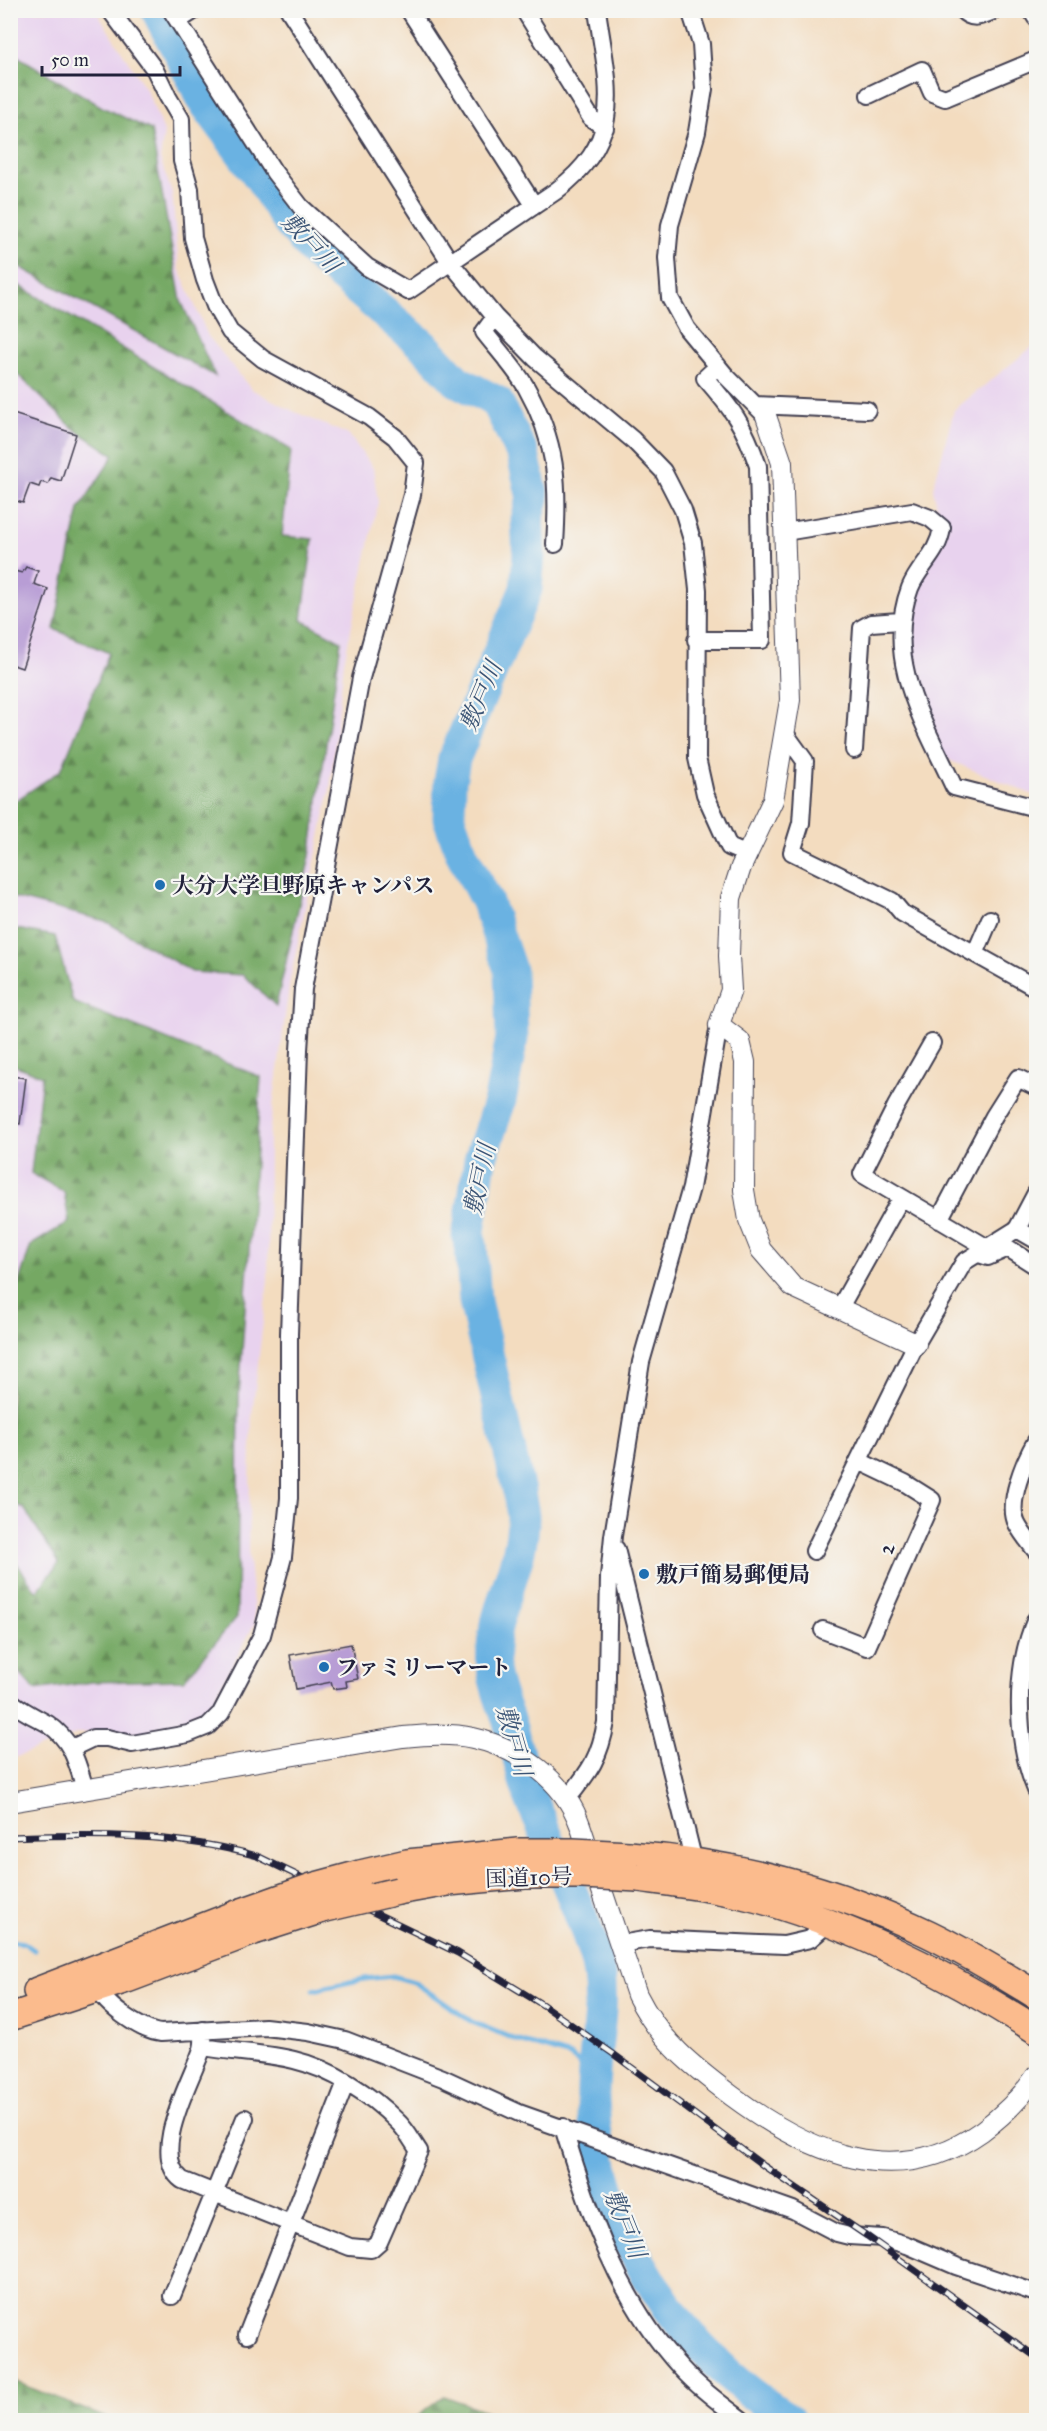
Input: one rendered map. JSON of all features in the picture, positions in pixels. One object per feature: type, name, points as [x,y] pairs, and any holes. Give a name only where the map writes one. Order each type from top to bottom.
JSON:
[{"type":"highway","name":"国道10号","points":[[10,2017],[97,1978],[248,1921],[306,1889],[407,1863],[440,1859],[522,1864],[583,1875],[634,1867],[694,1862],[766,1876],[827,1893],[930,1935],[1036,1995]]},
{"type":"highway","name":"国道10号","points":[[248,1921],[447,1882],[522,1864]]},
{"type":"highway","name":"国道10号","points":[[634,1867],[738,1894],[829,1923],[931,1968],[1036,2030]]},
{"type":"highway","name":"国道10号","points":[[10,2002],[97,1978]]},
{"type":"street","points":[[72,1748],[93,1738],[107,1738],[132,1744],[188,1734],[208,1726],[221,1713],[256,1647],[279,1576],[289,1498],[289,1334],[298,1050],[303,989],[361,678],[412,495],[416,463],[395,437],[369,417],[263,359],[230,332],[215,306],[193,238],[190,189],[182,161],[181,119],[155,70],[110,10]]},
{"type":"street","points":[[195,10],[174,16],[274,171],[301,207],[330,236],[367,267],[408,291],[573,178],[598,146],[609,111],[608,86],[597,10]]},
{"type":"street","points":[[289,10],[450,262],[495,317],[535,358],[633,440],[663,471],[683,510],[693,543],[698,590],[697,758],[705,794],[729,847],[748,855]]},
{"type":"street","points":[[409,10],[534,205]]},
{"type":"street","points":[[524,10],[591,118],[605,128]]},
{"type":"street","points":[[568,1798],[590,1772],[603,1740],[606,1722],[609,1577],[613,1536],[645,1344],[669,1269],[691,1188],[719,1025],[731,990],[729,956],[731,898],[741,867],[772,800],[789,700],[782,463],[761,410],[718,366],[687,329],[670,298],[668,268],[670,225],[697,132],[704,89],[701,44],[690,10]]},
{"type":"street","points":[[962,10],[964,14],[975,18],[996,10]]},
{"type":"street","points":[[1031,10],[1036,18]]},
{"type":"street","points":[[869,94],[922,70],[932,93],[945,98],[1036,60]]},
{"type":"street","points":[[495,317],[484,332],[525,385],[542,419],[555,462],[557,506],[555,544]]},
{"type":"street","points":[[696,640],[762,640],[758,466],[749,439],[734,411],[705,378],[718,366]]},
{"type":"street","points":[[761,410],[867,410]]},
{"type":"street","points":[[785,532],[912,511],[930,518],[942,528],[940,543],[911,585],[900,621],[904,664],[914,703],[954,788],[1036,808]]},
{"type":"street","points":[[854,750],[862,628],[871,622],[900,621]]},
{"type":"street","points":[[784,732],[805,761],[801,823],[792,852],[892,901],[902,913],[1036,987]]},
{"type":"street","points":[[975,954],[990,919]]},
{"type":"street","points":[[719,1025],[740,1041],[745,1062],[744,1190],[749,1220],[761,1250],[794,1287],[916,1344]]},
{"type":"street","points":[[932,1043],[896,1106],[862,1174],[939,1220],[982,1250],[988,1257],[1008,1248],[1036,1266]]},
{"type":"street","points":[[939,1220],[994,1116],[1018,1078],[1036,1087]]},
{"type":"street","points":[[814,1551],[916,1344],[964,1262],[1017,1229],[1036,1193]]},
{"type":"street","points":[[839,1309],[901,1198]]},
{"type":"street","points":[[1017,1229],[1036,1240]]},
{"type":"street","points":[[1036,1441],[1022,1469],[1013,1510],[1016,1524],[1036,1551]]},
{"type":"street","name":"2","points":[[823,1630],[867,1647],[932,1500],[905,1483],[859,1461]]},
{"type":"street","points":[[613,1536],[694,1862]]},
{"type":"street","points":[[1036,1618],[1026,1648],[1020,1720],[1027,1764],[1036,1790]]},
{"type":"street","points":[[10,1701],[58,1732],[72,1748],[84,1789]]},
{"type":"street","points":[[10,1802],[403,1737],[457,1735],[473,1738],[507,1750],[536,1767],[568,1798],[580,1825],[637,1995],[647,2015],[684,2060],[765,2119],[810,2144],[837,2154],[869,2161],[891,2163],[913,2161],[948,2151],[989,2126],[1011,2106],[1036,2076]]},
{"type":"street","points":[[620,1944],[650,1939],[784,1945],[810,1939],[829,1923]]},
{"type":"street","points":[[97,1978],[129,2020],[145,2030],[203,2039],[296,2060],[346,2082],[399,2122],[419,2151],[379,2242],[371,2249],[350,2247],[291,2225],[176,2175],[170,2159],[179,2102],[203,2039]]},
{"type":"street","points":[[203,2039],[250,2027],[282,2028],[345,2040],[443,2078],[519,2113],[793,2210],[837,2233],[882,2238],[907,2245],[956,2266],[1036,2294]]},
{"type":"street","points":[[247,2336],[346,2082]]},
{"type":"street","points":[[172,2296],[245,2118]]},
{"type":"street","points":[[570,2130],[597,2231],[622,2285],[680,2367],[742,2421]]},
{"type":"shaded area","name":"大分大学旦野原キャンパス","points":[[10,11],[96,11],[147,91],[164,132],[160,159],[172,193],[179,268],[208,336],[251,389],[295,412],[349,435],[373,468],[378,502],[344,662],[330,789],[290,980],[269,1135],[268,1279],[252,1415],[248,1550],[255,1623],[208,1710],[145,1735],[79,1733],[11,1759]]},
{"type":"shaded area","points":[[1036,344],[1036,796],[939,756],[904,664],[911,585],[942,528],[933,489],[954,410]]},
{"type":"green space","points":[[11,52],[102,107],[151,130],[181,301],[215,376],[11,262]]},
{"type":"green space","points":[[10,280],[291,450],[282,536],[313,539],[302,620],[341,641],[310,856],[276,1006],[243,975],[192,972],[105,921],[11,897],[11,797],[15,801],[61,770],[109,653],[54,629],[79,509],[114,455],[74,429],[11,368]]},
{"type":"green space","points":[[11,928],[55,936],[73,1002],[261,1077],[239,1395],[237,1617],[184,1680],[92,1682],[35,1690],[11,1664],[11,1555],[37,1592],[59,1563],[24,1508],[11,1503],[11,1314],[31,1245],[69,1222],[64,1192],[31,1173],[42,1076],[11,1064]]},
{"type":"green space","points":[[11,2380],[111,2420],[11,2420]]},
{"type":"green space","points":[[444,2396],[510,2420],[413,2420]]},
{"type":"building","points":[[10,413],[76,434],[61,481],[51,478],[48,484],[41,482],[39,487],[30,484],[23,503],[10,499]]},
{"type":"building","points":[[26,567],[38,571],[34,584],[48,589],[22,668],[10,664],[10,570],[22,573]]},
{"type":"building","points":[[10,1076],[26,1078],[20,1124],[10,1123]]},
{"type":"building","name":"ファミリーマート","points":[[351,1644],[358,1679],[346,1681],[347,1687],[333,1689],[331,1682],[296,1689],[290,1655]]},
{"type":"waterway","name":"敷戸川","points":[[157,10],[205,103],[261,179],[288,222],[316,254],[426,348],[457,381],[497,402],[523,455],[533,498],[527,520],[529,555],[526,589],[454,759],[450,781],[449,818],[462,854],[487,902],[510,970],[512,1038],[500,1100],[480,1160],[468,1237],[471,1244],[475,1301],[523,1515],[518,1556],[496,1630],[493,1668],[497,1689],[512,1731],[530,1796],[580,1913],[594,1953],[598,1971],[600,2008],[593,2101],[598,2149],[611,2196],[629,2241],[652,2284],[681,2324],[714,2360],[750,2393],[790,2420]]},
{"type":"waterway","points":[[10,1941],[24,1943],[34,1950]]},
{"type":"waterway","points":[[313,1990],[364,1979],[393,1976],[414,1982],[472,2022],[516,2040],[570,2056],[592,2072]]},
{"type":"railway","points":[[10,1837],[73,1835],[135,1837],[227,1848],[257,1856],[458,1953],[543,2005],[612,2053],[764,2166],[867,2236],[1036,2357]]},
{"type":"place","name":"大分大学旦野原キャンパス","points":[[160,885]]},
{"type":"place","name":"敷戸簡易郵便局","points":[[644,1574]]},
{"type":"place","name":"ファミリーマート","points":[[324,1667]]}]
